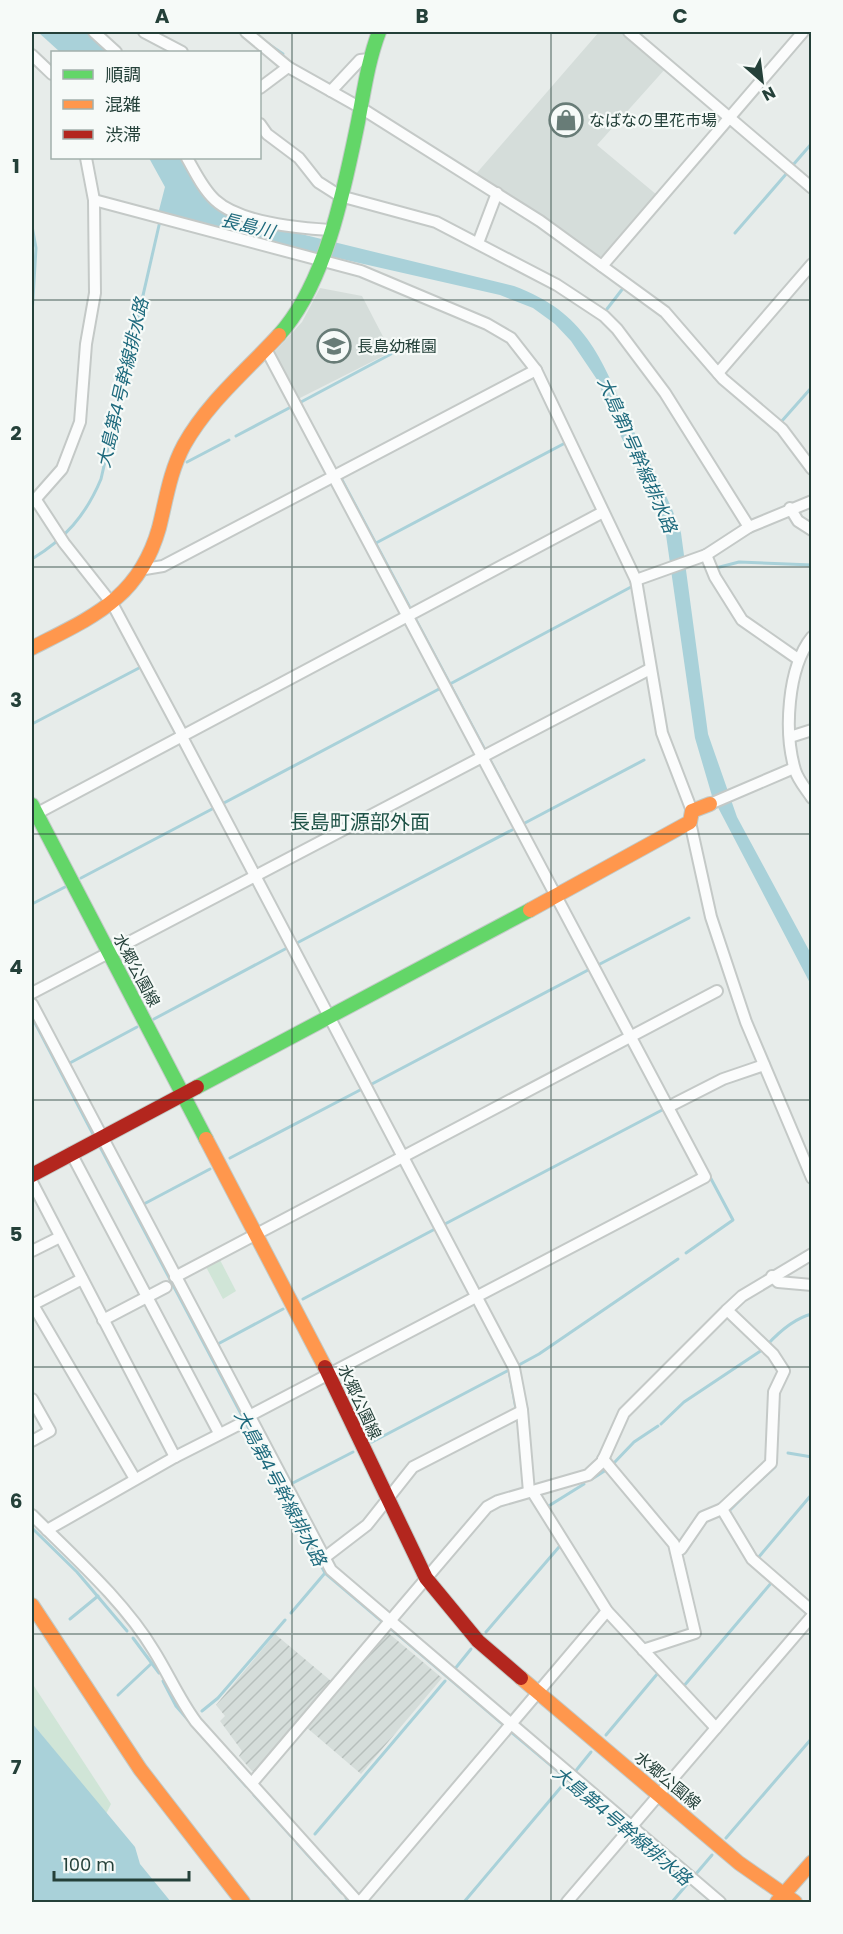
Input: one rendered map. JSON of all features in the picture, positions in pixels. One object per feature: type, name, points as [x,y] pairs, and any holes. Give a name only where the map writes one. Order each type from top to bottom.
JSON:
[{"type":"street","points":[[94,32],[115,51]]},
{"type":"street","points":[[144,32],[180,51]]},
{"type":"street","points":[[246,32],[288,67],[361,108],[497,193],[665,312],[718,373],[782,429],[812,469]]},
{"type":"street","points":[[32,648],[113,605],[128,592],[145,569],[155,543],[174,466],[185,443],[201,418],[267,351],[301,309],[322,261],[361,108],[369,59],[379,32]]},
{"type":"street","points":[[629,32],[812,189]]},
{"type":"street","points":[[602,266],[803,32]]},
{"type":"street","points":[[32,56],[51,73]]},
{"type":"street","points":[[331,91],[360,60],[369,59]]},
{"type":"street","points":[[261,87],[288,67]]},
{"type":"street","points":[[261,125],[267,134],[299,158],[318,182],[340,196],[436,222],[557,285],[590,306],[617,329],[665,393],[748,527]]},
{"type":"street","points":[[86,159],[94,200],[95,293],[86,344],[80,422],[62,469],[34,498],[61,538],[113,605],[514,1368],[522,1411],[531,1491],[607,1611],[716,1728]]},
{"type":"street","points":[[188,159],[213,199],[234,213],[296,228],[330,232]]},
{"type":"street","points":[[478,243],[497,193]]},
{"type":"street","points":[[94,200],[361,271],[502,330],[524,352],[536,370],[636,580],[662,734],[691,816],[711,917],[746,1022],[812,1179]]},
{"type":"street","points":[[718,373],[812,264]]},
{"type":"street","points":[[249,1416],[705,1177],[267,351]]},
{"type":"street","points":[[145,569],[163,566],[536,370]]},
{"type":"street","points":[[636,580],[706,555],[748,527],[812,501]]},
{"type":"street","points":[[790,508],[798,521],[812,530]]},
{"type":"street","points":[[33,812],[603,512]]},
{"type":"street","points":[[706,555],[715,576],[742,620],[798,659]]},
{"type":"street","points":[[812,637],[798,659],[788,728],[794,768],[812,798]]},
{"type":"street","points":[[32,993],[650,669]]},
{"type":"street","points":[[790,737],[812,730]]},
{"type":"street","points":[[32,1175],[652,845],[710,804],[794,768]]},
{"type":"street","name":"水郷公園線","points":[[33,812],[329,1374],[426,1578],[478,1641],[785,1900]]},
{"type":"street","points":[[175,1277],[717,991]]},
{"type":"street","points":[[32,1004],[98,1139],[175,1277],[331,1570],[388,1624],[509,1728],[720,1902]]},
{"type":"street","points":[[668,1107],[723,1079],[764,1065]]},
{"type":"street","points":[[71,1153],[219,1433]]},
{"type":"street","points":[[32,1182],[175,1457]]},
{"type":"street","points":[[32,1251],[60,1237]]},
{"type":"street","points":[[252,1784],[487,1507],[531,1491],[588,1475],[603,1459],[624,1413],[726,1310],[772,1276],[812,1254]]},
{"type":"street","points":[[772,1276],[778,1282],[812,1285]]},
{"type":"street","points":[[82,1279],[32,1305],[135,1479]]},
{"type":"street","points":[[103,1320],[166,1287]]},
{"type":"street","points":[[676,1551],[681,1549],[702,1517],[722,1509],[771,1463],[774,1392],[784,1371],[772,1354],[726,1310]]},
{"type":"street","points":[[32,1399],[50,1431],[32,1442]]},
{"type":"street","points":[[324,1558],[367,1525],[413,1467],[522,1411]]},
{"type":"street","points":[[47,1530],[175,1457],[238,1425]]},
{"type":"street","points":[[603,1459],[674,1544],[695,1633],[643,1650]]},
{"type":"street","points":[[722,1509],[752,1559],[812,1611]]},
{"type":"street","points":[[32,1515],[101,1583],[154,1651],[181,1702],[359,1902],[607,1611]]},
{"type":"street","points":[[32,1605],[140,1769],[243,1902]]},
{"type":"street","points":[[567,1902],[812,1616]]},
{"type":"street","points":[[785,1900],[812,1862]]},
{"type":"shaded area","points":[[599,32],[624,32],[666,68],[597,145],[657,195],[606,255],[597,257],[475,175]]},
{"type":"shaded area","name":"長島幼稚園","points":[[320,288],[362,296],[391,352],[296,400],[272,355],[302,322]]},
{"type":"shaded area","points":[[386,1631],[442,1678],[361,1774],[306,1727]]},
{"type":"shaded area","points":[[275,1634],[331,1681],[257,1772],[252,1771],[239,1756],[242,1751],[220,1721],[225,1716],[216,1705]]},
{"type":"green space","points":[[219,1258],[236,1291],[223,1299],[205,1265]]},
{"type":"green space","points":[[32,1683],[111,1804],[106,1814],[32,1723]]},
{"type":"water","points":[[38,32],[86,32],[107,51],[59,51]]},
{"type":"water","points":[[150,159],[182,159],[208,199],[214,206],[231,217],[514,286],[558,309],[588,339],[609,376],[670,504],[681,533],[708,734],[737,817],[811,954],[811,985],[712,796],[695,738],[666,535],[651,495],[614,423],[598,381],[571,341],[555,324],[533,308],[500,295],[324,255],[167,214],[158,214],[165,187]]},
{"type":"water","points":[[32,1723],[135,1847],[140,1864],[171,1902],[32,1902]]},
{"type":"waterway","points":[[267,43],[283,54]]},
{"type":"waterway","points":[[793,165],[812,143]]},
{"type":"waterway","points":[[735,233],[787,173]]},
{"type":"waterway","name":"大島第4号幹線排水路","points":[[32,559],[55,543],[73,525],[89,504],[101,479],[160,221]]},
{"type":"waterway","points":[[32,226],[36,248],[32,315]]},
{"type":"waterway","points":[[607,309],[624,287]]},
{"type":"waterway","points":[[301,402],[391,354]]},
{"type":"waterway","points":[[783,424],[781,422],[812,387]]},
{"type":"waterway","points":[[236,436],[291,407]]},
{"type":"waterway","points":[[187,462],[229,440]]},
{"type":"waterway","points":[[376,543],[567,442]]},
{"type":"waterway","points":[[341,478],[409,606]]},
{"type":"waterway","points":[[716,568],[739,562],[812,565]]},
{"type":"waterway","points":[[485,750],[450,684],[631,587]]},
{"type":"waterway","points":[[416,620],[450,684]]},
{"type":"waterway","points":[[32,724],[139,668]]},
{"type":"waterway","points":[[222,804],[439,689]]},
{"type":"waterway","points":[[489,758],[504,786]]},
{"type":"waterway","points":[[523,824],[644,760]]},
{"type":"waterway","points":[[81,878],[214,808]]},
{"type":"waterway","points":[[295,944],[512,830]]},
{"type":"waterway","points":[[32,904],[65,887]]},
{"type":"waterway","points":[[598,965],[689,918]]},
{"type":"waterway","points":[[154,1019],[287,948]]},
{"type":"waterway","points":[[370,1085],[590,969]]},
{"type":"waterway","name":"大島第4号幹線排水路","points":[[32,1017],[95,1138]]},
{"type":"waterway","points":[[68,1064],[137,1027]]},
{"type":"waterway","points":[[230,1158],[362,1089]]},
{"type":"waterway","points":[[443,1225],[664,1109]]},
{"type":"waterway","name":"大島第4号幹線排水路","points":[[98,1143],[325,1573],[384,1623]]},
{"type":"waterway","points":[[142,1205],[210,1169]]},
{"type":"waterway","points":[[686,1253],[733,1220],[709,1175]]},
{"type":"waterway","points":[[303,1299],[435,1229]]},
{"type":"waterway","points":[[517,1366],[539,1354],[678,1259]]},
{"type":"waterway","points":[[216,1345],[283,1309]]},
{"type":"waterway","points":[[767,1345],[788,1326],[812,1314]]},
{"type":"waterway","points":[[661,1424],[684,1402],[762,1350]]},
{"type":"waterway","points":[[372,1442],[509,1370],[516,1409]]},
{"type":"waterway","points":[[612,1465],[634,1442],[658,1426]]},
{"type":"waterway","points":[[289,1485],[353,1452]]},
{"type":"waterway","points":[[788,1453],[812,1457]]},
{"type":"waterway","points":[[751,1489],[775,1467]]},
{"type":"waterway","points":[[592,1479],[606,1470]]},
{"type":"waterway","points":[[548,1509],[547,1507],[584,1484]]},
{"type":"waterway","points":[[730,1513],[729,1511],[747,1493]]},
{"type":"waterway","points":[[758,1558],[812,1494]]},
{"type":"waterway","points":[[735,1521],[753,1551]]},
{"type":"waterway","points":[[32,1528],[77,1572],[127,1631]]},
{"type":"waterway","points":[[486,1632],[559,1547]]},
{"type":"waterway","points":[[291,1613],[325,1573]]},
{"type":"waterway","points":[[683,1687],[772,1582]]},
{"type":"waterway","points":[[70,1619],[98,1596]]},
{"type":"waterway","points":[[202,1711],[218,1698],[285,1620]]},
{"type":"waterway","name":"大島第4号幹線排水路","points":[[389,1627],[505,1726]]},
{"type":"waterway","points":[[133,1638],[159,1673]]},
{"type":"waterway","points":[[454,1670],[471,1649]]},
{"type":"waterway","points":[[118,1695],[152,1663]]},
{"type":"waterway","points":[[606,1735],[658,1673]]},
{"type":"waterway","points":[[163,1681],[176,1706],[189,1721]]},
{"type":"waterway","points":[[315,1834],[445,1681]]},
{"type":"waterway","name":"大島第4号幹線排水路","points":[[510,1731],[661,1858]]},
{"type":"waterway","points":[[726,1838],[812,1738]]},
{"type":"waterway","points":[[574,1773],[591,1752]]},
{"type":"waterway","points":[[229,1767],[246,1786]]},
{"type":"waterway","points":[[464,1902],[567,1780]]},
{"type":"waterway","points":[[254,1795],[291,1836]]},
{"type":"waterway","points":[[297,1843],[326,1875]]},
{"type":"waterway","points":[[695,1875],[712,1855]]},
{"type":"waterway","name":"大島第4号幹線排水路","points":[[682,1876],[712,1902]]},
{"type":"waterway","points":[[672,1902],[689,1882]]},
{"type":"waterway","points":[[333,1883],[342,1893]]},
{"type":"waterway","points":[[346,1898],[350,1902]]},
{"type":"traffic: fast","points":[[279,335],[295,314],[309,289],[331,234],[346,177],[369,65],[379,32]]},
{"type":"traffic: fast","points":[[32,805],[206,1139]]},
{"type":"traffic: fast","points":[[197,1087],[530,910]]},
{"type":"traffic: slow","points":[[32,648],[93,615],[126,589],[150,552],[159,528],[172,475],[184,445],[204,415],[228,387],[279,335]]},
{"type":"traffic: slow","points":[[530,910],[690,822],[692,811],[710,804]]},
{"type":"traffic: slow","points":[[206,1139],[325,1367]]},
{"type":"traffic: slow","points":[[32,1605],[140,1769],[243,1902]]},
{"type":"traffic: slow","points":[[521,1678],[739,1863],[795,1902]]},
{"type":"traffic: slow","points":[[777,1902],[812,1862]]},
{"type":"traffic: jam","points":[[32,1175],[197,1087]]},
{"type":"traffic: jam","points":[[325,1367],[426,1578],[478,1641],[521,1678]]},
{"type":"place","name":"なばなの里花市場","points":[[566,120]]},
{"type":"place","name":"長島幼稚園","points":[[334,346]]},
{"type":"district","name":"長島町源部外面","points":[[360,822]]},
{"type":"water label","name":"長島川","points":[[248,226]]},
{"type":"water label","name":"大島第1号幹線排水路","points":[[637,455]]}]
